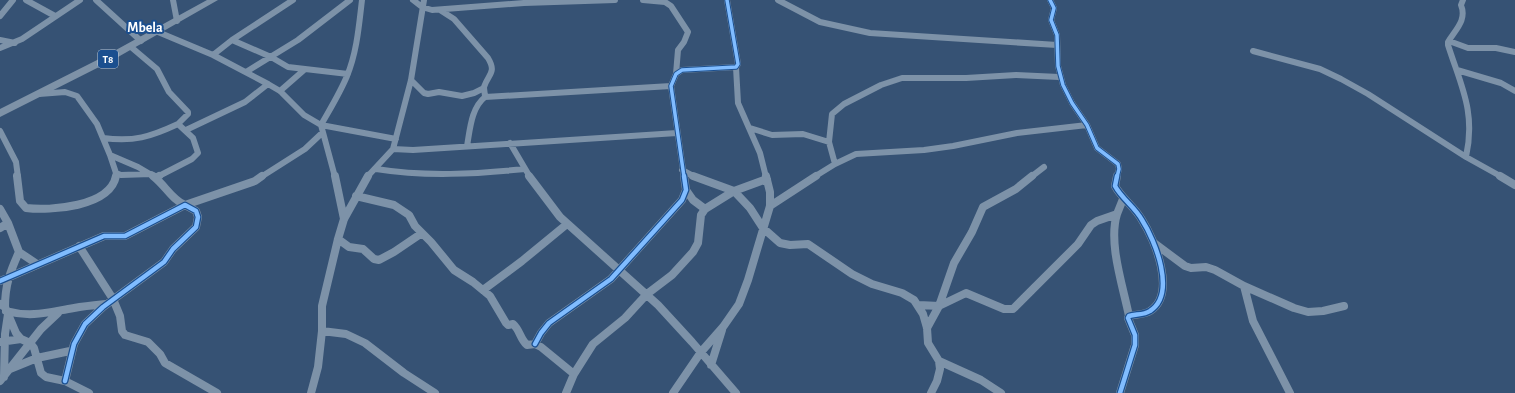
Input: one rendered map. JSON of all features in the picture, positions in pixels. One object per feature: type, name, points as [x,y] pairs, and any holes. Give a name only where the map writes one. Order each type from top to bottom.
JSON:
[{"type":"highway","name":"T8","points":[[0,113],[141,42],[214,0]]},
{"type":"street","points":[[0,16],[13,0]]},
{"type":"street","points":[[26,0],[55,16]]},
{"type":"street","points":[[0,48],[16,43],[80,0]]},
{"type":"street","points":[[96,0],[141,42]]},
{"type":"street","points":[[173,0],[177,21]]},
{"type":"street","points":[[213,55],[232,40],[293,0]]},
{"type":"street","points":[[246,72],[322,23],[350,0]]},
{"type":"street","points":[[344,219],[332,161],[322,133],[321,125],[341,90],[348,74],[357,37],[362,0]]},
{"type":"street","points":[[440,10],[486,3],[615,0]]},
{"type":"street","points":[[643,0],[668,3],[672,6],[688,32],[684,42],[678,50],[676,74],[671,86],[686,190],[693,200],[705,209]]},
{"type":"street","points":[[674,393],[701,352],[723,327],[739,304],[770,206],[770,192],[760,153],[750,128],[740,111],[738,103],[736,67],[738,60],[727,0]]},
{"type":"street","points":[[778,0],[820,22],[870,33],[1057,45]]},
{"type":"street","points":[[1050,0],[1054,8],[1050,20],[1057,35],[1059,77],[1072,103],[1087,125],[1097,148],[1118,164],[1119,169],[1115,186],[1123,199],[1142,219],[1158,254],[1162,278],[1161,299],[1148,313],[1129,316]]},
{"type":"street","points":[[1463,0],[1461,5],[1464,18],[1449,41],[1449,48],[1467,99],[1472,126],[1470,145],[1466,157]]},
{"type":"street","points":[[412,1],[440,10],[454,19],[488,58],[492,65],[492,72],[484,88],[485,97]]},
{"type":"street","points":[[311,393],[318,367],[322,331],[322,306],[338,239],[344,219],[367,177],[393,148],[411,80],[423,4]]},
{"type":"street","points":[[158,32],[213,55],[268,84],[280,91],[304,116],[321,125],[396,139]]},
{"type":"street","points":[[0,40],[16,43]]},
{"type":"street","points":[[232,40],[271,57],[288,67],[348,74]]},
{"type":"street","points":[[1449,41],[1468,48],[1496,48],[1515,52]]},
{"type":"street","points":[[103,138],[140,140],[178,124],[188,114],[188,112],[169,92],[157,69],[131,47]]},
{"type":"street","points":[[1254,51],[1320,69],[1341,79],[1368,94],[1466,157],[1515,185]]},
{"type":"street","points":[[676,74],[682,70],[736,67]]},
{"type":"street","points":[[280,91],[304,70]]},
{"type":"street","points":[[1457,70],[1501,83],[1515,91]]},
{"type":"street","points":[[835,164],[829,142],[830,120],[832,114],[844,104],[891,81],[902,78],[966,78],[1016,75],[1059,77]]},
{"type":"street","points":[[411,80],[424,93],[428,94],[439,92],[462,96],[474,93],[484,88]]},
{"type":"street","points":[[186,130],[245,102],[268,84]]},
{"type":"street","points":[[466,146],[476,106],[480,99],[485,97],[671,86]]},
{"type":"street","points":[[0,131],[16,162],[20,201],[26,208],[64,208],[79,205],[106,193],[115,181],[116,173],[97,124],[77,96],[65,92],[39,94]]},
{"type":"street","points":[[116,173],[121,175],[153,176],[196,156],[198,153],[193,138],[178,124]]},
{"type":"street","points":[[770,206],[835,164],[856,154],[924,150],[953,146],[1017,132],[1087,125]]},
{"type":"street","points":[[750,128],[772,135],[803,134],[829,142]]},
{"type":"street","points":[[0,281],[104,236],[126,236],[185,205],[255,181],[305,150],[322,133]]},
{"type":"street","points":[[393,148],[413,150],[677,133]]},
{"type":"street","points":[[510,143],[525,169],[551,207],[567,224],[647,294],[701,352],[736,393]]},
{"type":"street","points":[[65,381],[70,351],[85,324],[109,301],[164,263],[173,248],[191,234],[198,218],[196,211],[177,201],[165,185],[153,176],[132,163],[110,155]]},
{"type":"street","points":[[927,328],[939,306],[954,264],[972,232],[981,210],[1016,189],[1044,167]]},
{"type":"street","points":[[376,168],[410,174],[434,176],[525,169]]},
{"type":"street","points":[[682,170],[694,177],[734,191],[750,208],[763,228],[783,245],[808,244],[852,274],[872,284],[908,296],[919,305],[927,328],[928,343],[940,360],[965,372],[1001,393]]},
{"type":"street","points":[[566,393],[574,374],[594,344],[625,318],[647,294],[672,275],[693,252],[698,243],[701,215],[705,209],[734,191],[767,179]]},
{"type":"street","points":[[535,344],[543,329],[551,320],[602,288],[615,275],[674,210],[682,200],[686,190]]},
{"type":"street","points":[[356,196],[394,205],[409,215],[415,226],[454,270],[483,290],[496,305],[508,325],[513,324],[518,327],[523,342],[527,345],[535,344],[548,352],[574,374]]},
{"type":"street","points":[[1120,393],[1135,345],[1135,335],[1128,321],[1129,316],[1120,274],[1115,237],[1117,214],[1123,199]]},
{"type":"street","points":[[0,209],[8,223],[19,252],[38,264]]},
{"type":"street","points":[[919,305],[939,306],[966,293],[1004,309],[1013,309],[1078,244],[1091,225],[1097,221],[1117,214]]},
{"type":"street","points":[[0,228],[8,223]]},
{"type":"street","points":[[483,290],[522,261],[567,224]]},
{"type":"street","points":[[338,239],[349,247],[364,249],[374,259],[379,260],[394,252],[422,233]]},
{"type":"street","points":[[1154,243],[1185,266],[1191,268],[1206,267],[1294,308],[1308,312],[1323,311],[1344,306]]},
{"type":"street","points":[[79,246],[109,301],[120,316],[121,328],[125,335],[148,342],[160,354],[165,364],[217,393]]},
{"type":"street","points":[[2,379],[2,341],[5,325],[5,290],[8,277],[19,252]]},
{"type":"street","points":[[1244,286],[1253,321],[1290,393]]},
{"type":"street","points":[[5,309],[26,316],[42,315],[109,301]]},
{"type":"street","points":[[5,309],[16,333],[21,339],[30,343],[37,358],[41,373],[46,377],[65,381],[89,393]]},
{"type":"street","points":[[2,379],[41,327],[61,310]]},
{"type":"street","points":[[712,365],[723,327]]},
{"type":"street","points":[[322,331],[346,334],[365,343],[404,374],[435,393]]},
{"type":"street","points":[[2,341],[21,339]]},
{"type":"street","points":[[10,369],[37,358],[70,351]]},
{"type":"street","points":[[931,393],[937,381],[940,369],[940,360]]},
{"type":"cycle path","points":[[535,344],[541,333],[558,315],[591,295],[611,279],[682,200],[686,190],[671,86],[676,74],[682,70],[736,67],[738,64],[727,0]]},
{"type":"cycle path","points":[[1050,0],[1054,8],[1051,20],[1057,35],[1058,66],[1063,85],[1072,103],[1087,125],[1097,148],[1118,164],[1119,169],[1115,186],[1142,219],[1147,228],[1157,252],[1163,279],[1159,302],[1152,310],[1144,314],[1132,315],[1128,318],[1135,335],[1135,345],[1120,393]]},
{"type":"cycle path","points":[[0,281],[104,236],[125,236],[185,205],[196,211],[198,217],[196,227],[173,249],[166,260],[153,272],[93,315],[80,330],[69,358],[65,381]]},
{"type":"district","name":"Mbela","points":[[145,28]]}]
